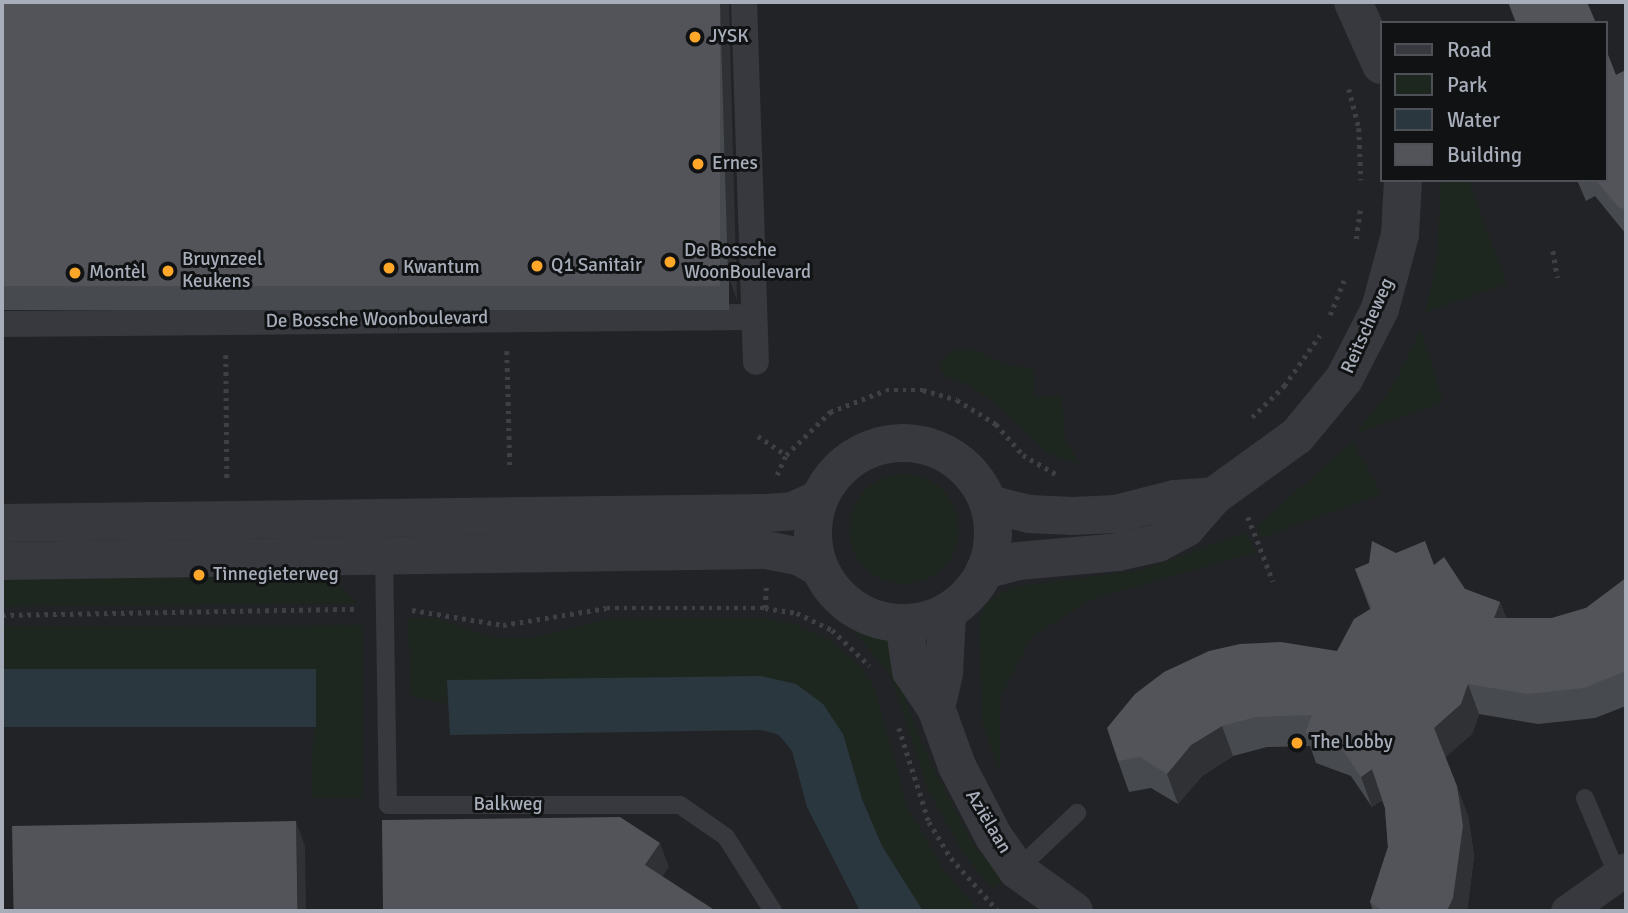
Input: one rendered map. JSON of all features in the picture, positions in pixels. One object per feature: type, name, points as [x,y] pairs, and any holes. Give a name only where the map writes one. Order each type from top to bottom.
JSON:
[{"type":"street","points":[[744,2],[752,317],[757,362]]},
{"type":"street","points":[[1353,2],[1380,63]]},
{"type":"street","name":"Reitscheweg","points":[[985,570],[1018,561],[1118,552],[1158,543],[1186,528],[1225,490],[1283,449],[1312,421],[1363,346],[1396,254],[1403,182]]},
{"type":"street","name":"De Bossche Woonboulevard","points":[[2,324],[752,317]]},
{"type":"street","points":[[2,561],[766,550],[798,556],[820,568],[848,604],[868,615],[904,623],[947,615],[974,588],[985,570],[993,537],[989,504],[976,480],[957,460],[933,448],[895,443],[855,457],[834,476],[820,499],[814,522],[820,568]]},
{"type":"street","points":[[989,504],[1029,514],[1116,514],[1225,490]]},
{"type":"street","points":[[2,523],[766,513],[792,511],[820,499]]},
{"type":"street","points":[[936,708],[944,672],[947,615]]},
{"type":"street","name":"Aziëlaan","points":[[904,623],[911,671],[936,708],[976,806],[1017,870],[1074,911]]},
{"type":"street","points":[[1567,911],[1621,872]]},
{"type":"lane","name":"Balkweg","points":[[384,518],[388,805],[680,805],[726,837],[773,911]]},
{"type":"lane","points":[[1585,798],[1621,872]]},
{"type":"lane","points":[[1017,870],[1077,814]]},
{"type":"path","points":[[1348,84],[1359,128],[1362,190]]},
{"type":"path","points":[[1356,244],[1360,204]]},
{"type":"path","points":[[1553,251],[1558,278]]},
{"type":"path","points":[[1328,321],[1346,276]]},
{"type":"path","points":[[507,319],[510,466]]},
{"type":"path","points":[[226,322],[228,518]]},
{"type":"path","points":[[1243,424],[1284,386],[1322,332]]},
{"type":"path","points":[[766,513],[786,455],[830,412],[856,399],[886,390],[923,390],[967,406],[996,424],[1023,455],[1067,477]]},
{"type":"path","points":[[758,436],[786,455]]},
{"type":"path","points":[[1225,490],[1273,581]]},
{"type":"path","points":[[765,608],[766,550]]},
{"type":"path","points":[[2,615],[386,609],[435,610],[470,622],[503,625],[607,608],[765,608],[797,613],[832,630]]},
{"type":"shaded area","points":[[2,2],[1626,2],[1626,911],[2,911]]},
{"type":"green space","points":[[1441,182],[1469,182],[1507,284],[1425,312],[1437,259]]},
{"type":"green space","points":[[1421,330],[1443,402],[1355,434],[1393,386]]},
{"type":"green space","points":[[953,349],[972,349],[1010,366],[1033,368],[1034,397],[1062,396],[1065,439],[1080,464],[1049,454],[997,405],[969,385],[945,376],[939,365]]},
{"type":"green space","points":[[1353,441],[1381,494],[1261,538],[1257,526]]},
{"type":"green space","points":[[904,474],[925,478],[943,490],[955,508],[959,529],[955,550],[943,568],[925,580],[904,584],[883,580],[865,568],[853,550],[849,529],[853,508],[865,490],[883,478]]},
{"type":"green space","points":[[1245,532],[1257,552],[1092,599],[1031,637],[1001,696],[1000,773],[983,726],[979,622],[986,602],[1012,587],[1143,570]]},
{"type":"green space","points":[[325,570],[357,603],[2,607],[2,578]]},
{"type":"green space","points":[[408,618],[435,618],[496,638],[531,638],[607,619],[764,618],[795,624],[828,639],[861,666],[875,690],[908,808],[942,867],[978,911],[922,910],[882,846],[862,799],[843,734],[447,681],[447,704],[411,696]]},
{"type":"green space","points":[[363,625],[363,798],[311,798],[316,669],[2,672],[2,626]]},
{"type":"green space","points":[[850,626],[884,632],[914,725],[933,768],[973,844],[1004,880],[993,890],[963,853],[927,788],[891,676]]},
{"type":"water","points":[[2,669],[316,669],[316,727],[2,727]]},
{"type":"water","points":[[761,676],[796,684],[823,704],[843,734],[862,799],[882,846],[923,911],[860,911],[807,807],[792,751],[779,735],[762,730],[450,735],[447,680]]},
{"type":"building","points":[[2,2],[720,2],[720,286],[2,286]]},
{"type":"building","points":[[1508,2],[1587,2],[1595,21],[1515,21]]},
{"type":"building","points":[[1607,52],[1616,75],[1626,70],[1626,210],[1618,207],[1598,182],[1607,182]]},
{"type":"building","name":"The Lobby","points":[[1372,541],[1396,553],[1425,541],[1434,565],[1444,557],[1465,589],[1500,602],[1494,618],[1552,618],[1586,608],[1626,578],[1626,671],[1584,688],[1527,694],[1468,684],[1461,704],[1434,728],[1457,786],[1463,826],[1453,898],[1447,911],[1384,911],[1370,902],[1388,847],[1385,808],[1372,769],[1361,777],[1340,746],[1305,733],[1312,715],[1256,717],[1222,726],[1191,745],[1167,774],[1140,757],[1118,761],[1107,728],[1135,694],[1164,672],[1209,651],[1240,644],[1281,642],[1337,651],[1354,619],[1372,608],[1355,569],[1369,563]]},
{"type":"building","points":[[620,817],[660,843],[645,865],[716,911],[383,911],[382,820]]},
{"type":"building","points":[[296,821],[298,911],[14,911],[12,826]]},
{"type":"place","name":"JYSK","points":[[695,37]]},
{"type":"place","name":"Ernes","points":[[698,164]]},
{"type":"place","name":"De Bossche WoonBoulevard","points":[[670,262]]},
{"type":"place","name":"Q1 Sanitair","points":[[537,266]]},
{"type":"place","name":"Kwantum","points":[[389,268]]},
{"type":"place","name":"Bruynzeel Keukens","points":[[168,271]]},
{"type":"place","name":"Montèl","points":[[75,273]]},
{"type":"place","name":"Tinnegieterweg","points":[[199,575]]},
{"type":"place","name":"The Lobby","points":[[1297,743]]}]
